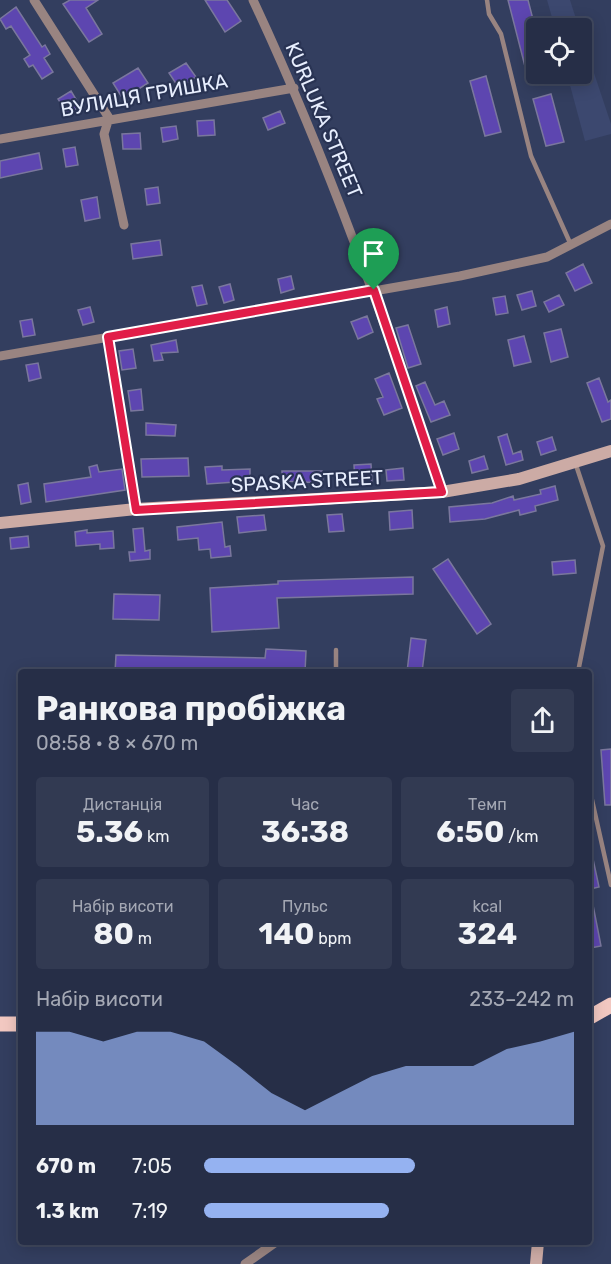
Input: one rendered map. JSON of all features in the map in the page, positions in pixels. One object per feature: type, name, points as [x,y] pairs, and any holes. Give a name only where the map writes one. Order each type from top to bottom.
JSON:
[{"type":"main road","points":[[592,1016],[611,1005]]},
{"type":"main road","points":[[0,1024],[18,1024]]},
{"type":"street","points":[[34,0],[110,118],[104,134],[124,225]]},
{"type":"street","name":"KURLUKA STREET","points":[[253,0],[294,88],[374,290],[442,492]]},
{"type":"street","name":"ВУЛИЦЯ ГРИШКА","points":[[0,139],[110,118],[294,88]]},
{"type":"street","points":[[0,356],[459,276],[547,257],[611,224]]},
{"type":"street","name":"SPASKA STREET","points":[[0,523],[136,510],[442,492],[519,479],[611,451]]},
{"type":"street","points":[[245,1264],[272,1245]]},
{"type":"street","points":[[536,1264],[538,1245]]},
{"type":"lane","points":[[487,0],[489,14],[501,34],[531,156],[571,245]]},
{"type":"lane","points":[[108,337],[136,510]]},
{"type":"lane","points":[[575,462],[603,546],[579,669]]},
{"type":"lane","points":[[336,650],[336,669]]},
{"type":"lane","points":[[592,799],[611,885]]},
{"type":"shaded area","points":[[547,0],[570,0],[576,18],[552,18]]},
{"type":"shaded area","points":[[592,67],[611,124],[611,134],[585,141],[570,84],[592,84]]},
{"type":"building","points":[[70,0],[98,0],[86,8],[102,34],[89,42],[63,4]]},
{"type":"building","points":[[205,0],[227,0],[241,21],[225,32]]},
{"type":"building","points":[[508,0],[528,0],[533,18],[526,18],[526,70]]},
{"type":"building","points":[[16,7],[42,47],[45,45],[50,54],[44,58],[53,72],[42,79],[33,65],[29,67],[24,59],[30,55],[11,26],[6,29],[0,19]]},
{"type":"building","points":[[186,63],[196,77],[179,88],[169,73]]},
{"type":"building","points":[[138,68],[148,83],[123,99],[113,83]]},
{"type":"building","points":[[486,76],[501,132],[485,136],[470,81]]},
{"type":"building","points":[[71,91],[80,106],[68,114],[58,99]]},
{"type":"building","points":[[551,94],[564,142],[546,146],[533,99]]},
{"type":"building","points":[[280,111],[285,123],[268,130],[263,118]]},
{"type":"building","points":[[214,120],[215,135],[198,136],[197,121]]},
{"type":"building","points":[[176,126],[178,139],[163,142],[161,128]]},
{"type":"building","points":[[140,133],[141,149],[123,149],[122,134]]},
{"type":"building","points":[[75,147],[78,165],[66,167],[63,149]]},
{"type":"building","points":[[39,153],[42,169],[0,178],[0,161]]},
{"type":"building","points":[[158,187],[160,203],[147,205],[145,189]]},
{"type":"building","points":[[97,197],[100,218],[85,221],[81,200]]},
{"type":"building","points":[[160,240],[162,255],[133,259],[131,244]]},
{"type":"building","points":[[583,264],[592,283],[575,291],[566,273]]},
{"type":"building","points":[[291,276],[294,289],[281,293],[278,279]]},
{"type":"building","points":[[230,284],[234,300],[224,303],[219,287]]},
{"type":"building","points":[[202,285],[207,304],[197,306],[192,287]]},
{"type":"building","points":[[532,291],[536,306],[522,310],[517,295]]},
{"type":"building","points":[[559,295],[564,305],[549,312],[544,302]]},
{"type":"building","points":[[505,296],[508,313],[496,315],[493,298]]},
{"type":"building","points":[[90,307],[94,322],[83,325],[78,310]]},
{"type":"building","points":[[447,307],[450,324],[438,327],[435,310]]},
{"type":"building","points":[[367,316],[373,332],[358,339],[351,322]]},
{"type":"building","points":[[32,319],[35,335],[23,337],[20,321]]},
{"type":"building","points":[[408,325],[421,364],[408,368],[396,328]]},
{"type":"building","points":[[561,329],[568,357],[551,362],[544,333]]},
{"type":"building","points":[[524,336],[531,362],[514,366],[508,340]]},
{"type":"building","points":[[176,340],[178,352],[161,353],[163,360],[154,361],[151,345]]},
{"type":"building","points":[[133,349],[136,368],[122,370],[119,351]]},
{"type":"building","points":[[38,363],[41,378],[29,381],[26,365]]},
{"type":"building","points":[[389,373],[402,408],[384,415],[377,399],[383,397],[375,379]]},
{"type":"building","points":[[599,378],[608,402],[611,400],[611,419],[602,422],[587,383]]},
{"type":"building","points":[[425,382],[435,405],[444,401],[450,415],[431,422],[416,386]]},
{"type":"building","points":[[141,389],[143,410],[131,411],[128,391]]},
{"type":"building","points":[[146,423],[176,425],[175,436],[146,435]]},
{"type":"building","points":[[454,433],[459,449],[443,455],[437,439]]},
{"type":"building","points":[[507,434],[513,454],[521,451],[523,460],[506,465],[498,437]]},
{"type":"building","points":[[552,437],[556,450],[541,455],[537,442]]},
{"type":"building","points":[[484,456],[488,469],[472,473],[469,461]]},
{"type":"building","points":[[188,458],[189,476],[142,477],[141,459]]},
{"type":"building","points":[[371,464],[372,483],[355,484],[354,465]]},
{"type":"building","points":[[97,465],[99,472],[122,469],[125,490],[46,502],[44,484],[91,477],[89,467]]},
{"type":"building","points":[[222,466],[222,470],[250,469],[250,481],[207,484],[205,467]]},
{"type":"building","points":[[403,468],[404,480],[387,481],[386,470]]},
{"type":"building","points":[[282,471],[322,471],[323,483],[282,481]]},
{"type":"building","points":[[28,483],[31,502],[21,504],[18,485]]},
{"type":"building","points":[[555,486],[558,500],[535,506],[536,511],[520,515],[519,510],[485,519],[450,522],[449,507],[492,503],[513,496],[514,500],[541,494],[540,490]]},
{"type":"building","points":[[412,510],[413,528],[390,530],[389,512]]},
{"type":"building","points":[[342,514],[344,531],[329,532],[327,515]]},
{"type":"building","points":[[264,515],[266,530],[239,533],[237,517]]},
{"type":"building","points":[[222,522],[225,547],[230,546],[231,556],[211,558],[210,549],[199,550],[198,538],[178,540],[177,527]]},
{"type":"building","points":[[143,528],[145,551],[150,550],[150,559],[130,561],[129,552],[135,552],[133,529]]},
{"type":"building","points":[[87,530],[87,533],[113,531],[114,548],[100,549],[100,544],[76,546],[75,532]]},
{"type":"building","points":[[28,536],[29,547],[11,549],[10,538]]},
{"type":"building","points":[[448,559],[491,624],[477,634],[433,569]]},
{"type":"building","points":[[575,560],[576,573],[553,575],[552,562]]},
{"type":"building","points":[[413,577],[413,594],[277,598],[279,628],[212,632],[210,588],[278,584],[278,581]]},
{"type":"building","points":[[114,594],[160,595],[159,620],[113,619]]},
{"type":"building","points":[[411,638],[426,640],[422,669],[407,669]]},
{"type":"building","points":[[266,649],[306,651],[305,669],[115,669],[116,655],[265,658]]},
{"type":"building","points":[[611,749],[611,805],[605,805],[601,750]]},
{"type":"building","points":[[592,859],[593,859],[599,887],[592,889]]},
{"type":"building","points":[[592,905],[593,905],[601,946],[592,948]]},
{"type":"route","points":[[374,290],[442,492],[136,510],[108,337],[374,290]]}]
